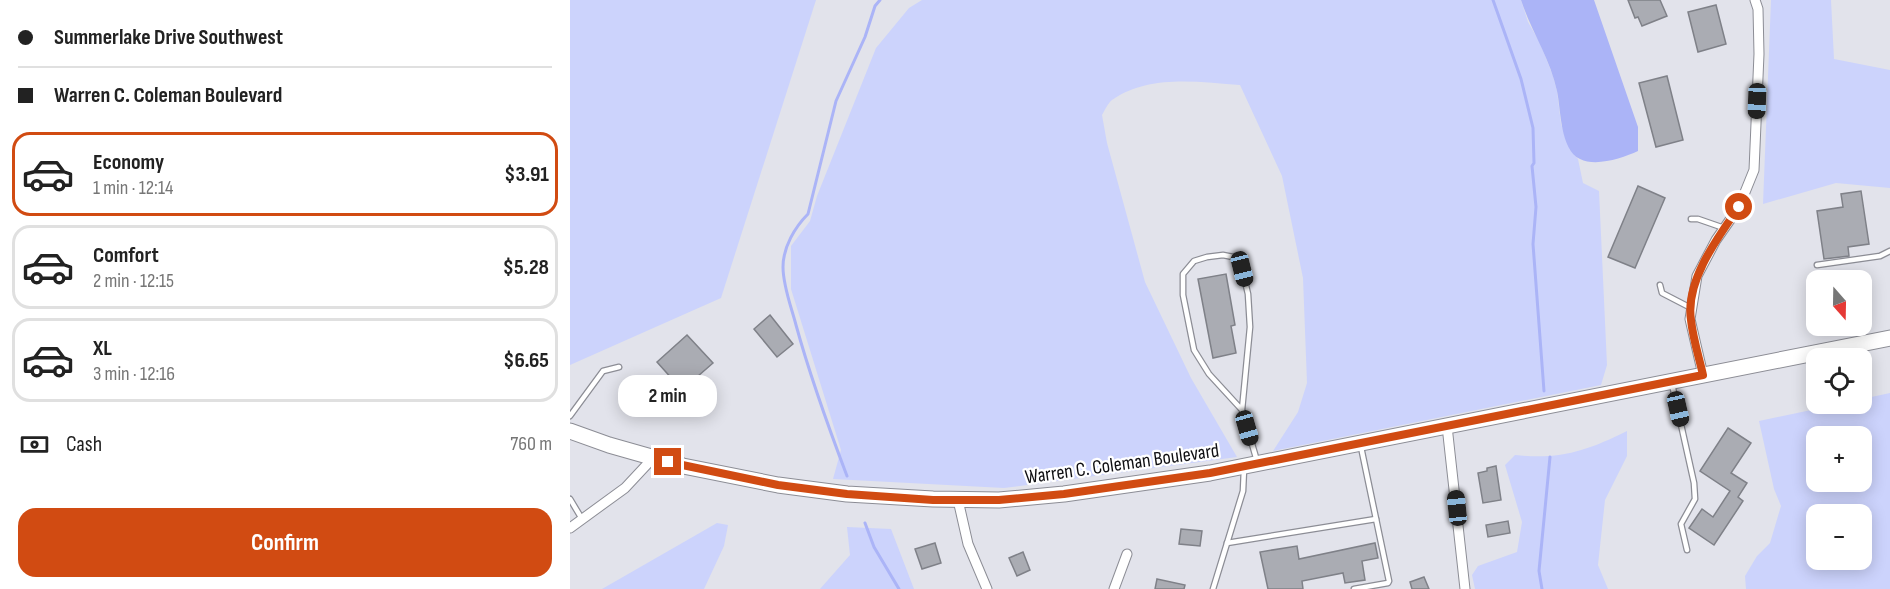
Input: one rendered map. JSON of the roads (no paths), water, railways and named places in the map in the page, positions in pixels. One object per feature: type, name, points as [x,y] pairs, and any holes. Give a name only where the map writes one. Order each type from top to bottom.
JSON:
[{"type":"highway","name":"Warren C. Coleman Boulevard","points":[[570,431],[683,466],[778,485],[847,494],[999,500],[1064,494],[1251,465],[1890,338]]},
{"type":"street","points":[[1703,375],[1690,319],[1691,308],[1701,268],[1739,207],[1754,170],[1759,54],[1758,9],[1755,0]]},
{"type":"street","points":[[1447,426],[1465,589]]},
{"type":"street","points":[[570,528],[625,488],[653,458]]},
{"type":"street","points":[[958,500],[968,544],[987,589]]},
{"type":"street","points":[[1114,589],[1126,554]]},
{"type":"lane","points":[[1691,219],[1698,219],[1724,228]]},
{"type":"lane","points":[[1817,265],[1880,255],[1890,251]]},
{"type":"lane","points":[[1213,589],[1251,465],[1242,410],[1250,327],[1248,294],[1242,269],[1233,257],[1223,255],[1207,257],[1194,261],[1183,274],[1182,295],[1194,350],[1209,374],[1242,410]]},
{"type":"lane","points":[[1660,285],[1662,292],[1691,308]]},
{"type":"lane","points":[[570,416],[603,371],[619,367]]},
{"type":"lane","points":[[1672,381],[1694,483],[1695,499],[1681,524],[1687,550]]},
{"type":"lane","points":[[1353,589],[1389,581],[1361,444]]},
{"type":"lane","points":[[570,499],[582,519]]},
{"type":"lane","points":[[1227,543],[1376,519]]},
{"type":"water","points":[[1521,0],[1594,0],[1638,127],[1638,151],[1601,162],[1586,161],[1573,154],[1565,138],[1554,79]]},
{"type":"waterway","points":[[847,476],[807,363],[784,281],[783,267],[785,252],[791,238],[808,214],[836,101],[865,37],[875,6],[880,0]]},
{"type":"waterway","points":[[1493,0],[1521,79],[1533,128],[1534,163],[1532,166],[1536,207],[1533,244],[1544,391]]},
{"type":"waterway","points":[[1542,589],[1539,571],[1550,457]]},
{"type":"waterway","points":[[865,523],[874,547],[899,589]]}]
